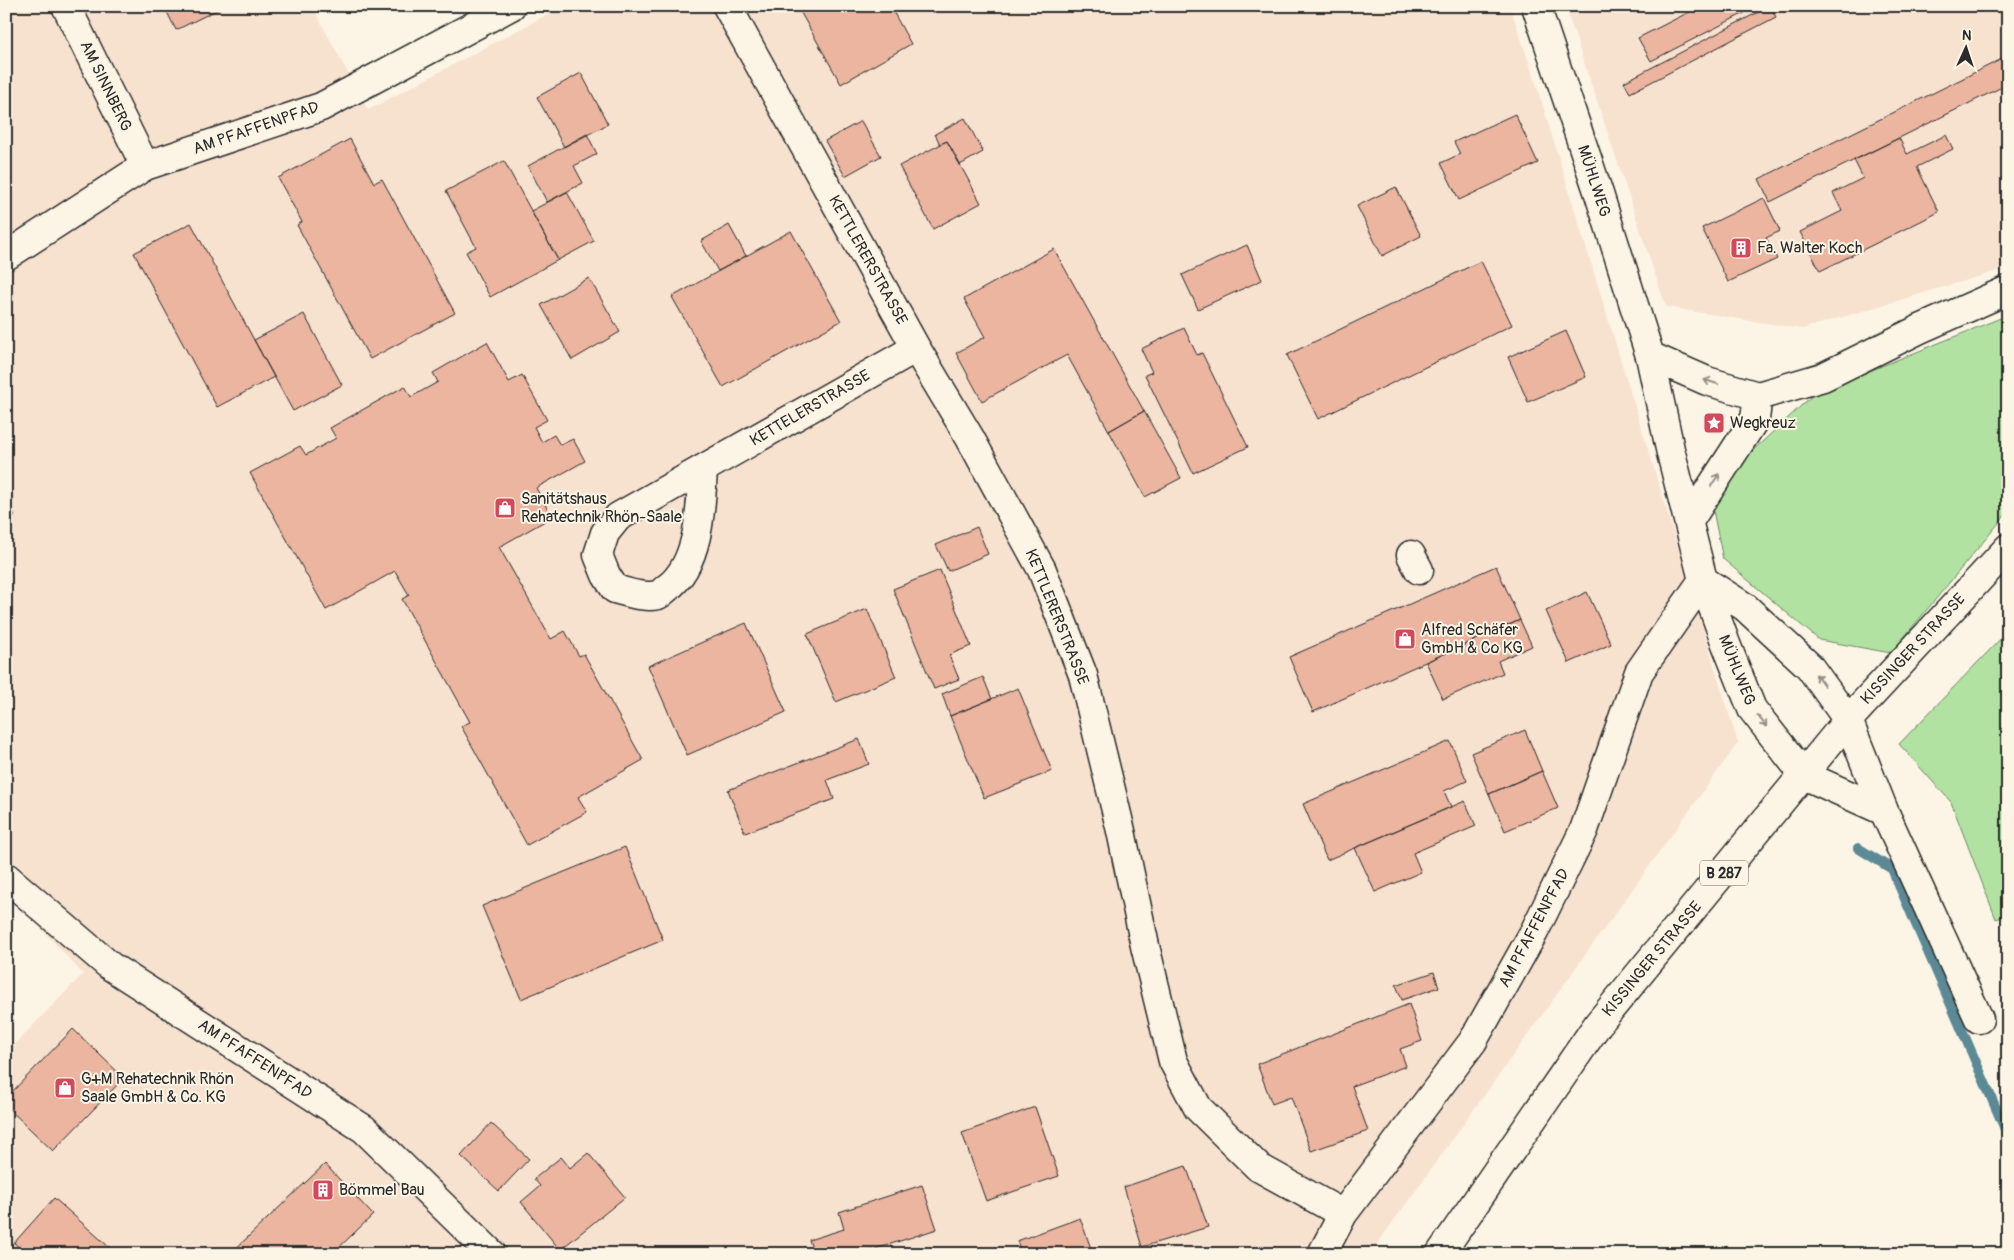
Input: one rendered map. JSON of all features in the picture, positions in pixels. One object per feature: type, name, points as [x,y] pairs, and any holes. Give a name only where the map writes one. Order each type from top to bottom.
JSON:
[{"type":"street","name":"AM SINNBERG","points":[[66,6],[145,166]]},
{"type":"street","name":"AM PFAFFENPFAD","points":[[6,256],[145,166],[322,107],[511,6]]},
{"type":"street","name":"KETTLERERSTRASSE","points":[[727,6],[916,348],[970,438],[1042,570],[1083,675],[1121,831],[1145,946],[1173,1061],[1198,1108],[1258,1167],[1343,1214]]},
{"type":"street","name":"MÜHLWEG","points":[[1536,6],[1599,194],[1650,356],[1670,448],[1704,580],[1726,644],[1752,709],[1804,775]]},
{"type":"street","points":[[1650,356],[1707,381],[1758,396],[1823,378],[1920,329],[2008,290]]},
{"type":"street","name":"KETTELERSTRASSE","points":[[703,469],[697,533],[688,561],[677,581],[659,594],[638,595],[616,589],[606,574],[598,555],[605,533],[618,517],[916,348]]},
{"type":"street","points":[[1689,521],[1755,419],[1758,396]]},
{"type":"street","name":"KISSINGER STRASSE","points":[[1440,1254],[1598,1024],[1848,720],[2008,548]]},
{"type":"street","name":"AM PFAFFENPFAD","points":[[1322,1254],[1343,1214],[1473,1041],[1534,932],[1584,830],[1639,672],[1704,580]]},
{"type":"street","points":[[1704,580],[1745,607],[1809,666],[1848,720],[1884,811],[1980,1018]]},
{"type":"street","points":[[1804,775],[1884,811]]},
{"type":"street","name":"AM PFAFFENPFAD","points":[[6,877],[110,966],[364,1129],[492,1254]]},
{"type":"shaded area","points":[[6,6],[312,6],[368,110],[563,6],[1510,6],[1535,80],[1738,743],[1370,1254],[6,1254],[6,1053],[83,974],[6,891]]},
{"type":"shaded area","points":[[1565,6],[2008,6],[2008,268],[1802,329],[1666,307]]},
{"type":"green space","points":[[2008,315],[2008,512],[1891,653],[1819,640],[1723,559],[1709,491],[1815,393]]},
{"type":"green space","points":[[2008,631],[2008,915],[1996,919],[1951,802],[1899,744]]},
{"type":"building","points":[[164,6],[225,6],[176,30]]},
{"type":"building","points":[[797,6],[890,6],[911,44],[841,84]]},
{"type":"building","points":[[1701,6],[1758,6],[1651,61],[1638,38]]},
{"type":"building","points":[[1770,6],[1776,17],[1630,93],[1624,82]]},
{"type":"building","points":[[2008,56],[2008,84],[1770,202],[1759,179]]},
{"type":"building","points":[[581,73],[608,124],[564,147],[537,97]]},
{"type":"building","points":[[1515,114],[1538,163],[1459,200],[1441,163],[1460,154],[1454,142]]},
{"type":"building","points":[[965,118],[983,152],[960,165],[947,141],[940,144],[935,134]]},
{"type":"building","points":[[861,121],[881,156],[845,176],[825,141]]},
{"type":"building","points":[[587,134],[597,154],[574,166],[583,183],[547,202],[528,166]]},
{"type":"building","points":[[1946,135],[1953,149],[1917,167],[1939,212],[1820,271],[1800,232],[1842,211],[1833,193],[1863,178],[1854,160],[1899,138],[1907,154]]},
{"type":"building","points":[[350,139],[374,183],[382,179],[455,313],[370,359],[297,225],[302,222],[278,178]]},
{"type":"building","points":[[947,141],[981,203],[933,229],[899,166]]},
{"type":"building","points":[[504,161],[558,260],[490,297],[466,252],[476,247],[446,191]]},
{"type":"building","points":[[1396,187],[1421,236],[1382,256],[1357,206]]},
{"type":"building","points":[[567,192],[594,241],[558,260],[531,211]]},
{"type":"building","name":"Fa. Walter Koch","points":[[1764,198],[1780,231],[1766,238],[1777,259],[1728,282],[1702,228]]},
{"type":"building","points":[[191,223],[274,377],[217,407],[134,253]]},
{"type":"building","points":[[729,225],[746,256],[718,271],[701,241]]},
{"type":"building","points":[[791,231],[841,321],[723,387],[672,297]]},
{"type":"building","points":[[1247,245],[1262,280],[1198,309],[1182,275]]},
{"type":"building","points":[[1054,249],[1144,411],[1109,431],[1067,355],[982,401],[956,353],[985,337],[964,299]]},
{"type":"building","points":[[1481,261],[1512,325],[1318,419],[1287,355]]},
{"type":"building","points":[[589,278],[620,332],[572,360],[541,305]]},
{"type":"building","points":[[304,314],[342,385],[293,411],[254,340]]},
{"type":"building","points":[[1184,328],[1197,355],[1202,353],[1248,447],[1193,473],[1145,375],[1152,372],[1141,349]]},
{"type":"building","points":[[1566,331],[1586,377],[1528,402],[1508,357]]},
{"type":"building","points":[[487,342],[509,382],[522,375],[547,420],[534,427],[542,442],[554,435],[560,445],[573,439],[585,461],[536,488],[552,517],[499,547],[551,639],[565,631],[579,656],[584,654],[643,760],[578,797],[587,812],[527,845],[461,726],[470,722],[402,599],[409,595],[395,571],[326,610],[250,473],[300,446],[306,455],[336,438],[330,428],[405,386],[411,397],[438,382],[433,373]]},
{"type":"building","points":[[1144,411],[1181,478],[1145,497],[1109,431]]},
{"type":"building","points":[[6,502],[15,515],[6,521]]},
{"type":"building","points":[[977,527],[988,554],[948,571],[936,545]]},
{"type":"building","name":"Alfred Schäfer GmbH & Co KG","points":[[1496,566],[1520,620],[1313,712],[1289,657]]},
{"type":"building","points":[[940,570],[971,646],[949,655],[959,679],[934,689],[893,589]]},
{"type":"building","points":[[1587,592],[1611,644],[1569,663],[1546,611]]},
{"type":"building","points":[[867,609],[896,677],[836,702],[807,634]]},
{"type":"building","points":[[1520,620],[1532,646],[1498,661],[1503,673],[1443,699],[1426,662]]},
{"type":"building","points":[[746,623],[786,712],[687,755],[648,666]]},
{"type":"building","points":[[983,677],[992,699],[950,716],[942,694]]},
{"type":"building","points":[[1018,688],[1052,771],[984,798],[950,716]]},
{"type":"building","points":[[1525,730],[1542,771],[1489,794],[1471,753]]},
{"type":"building","points":[[859,739],[869,764],[827,780],[834,799],[745,833],[728,790]]},
{"type":"building","points":[[1450,741],[1467,781],[1444,791],[1451,807],[1327,860],[1303,804]]},
{"type":"building","points":[[1542,771],[1558,808],[1505,831],[1489,794]]},
{"type":"building","points":[[1465,801],[1476,826],[1413,853],[1421,872],[1375,892],[1355,848]]},
{"type":"building","points":[[625,847],[663,940],[521,999],[482,906]]},
{"type":"building","points":[[1434,972],[1439,987],[1402,1000],[1396,985]]},
{"type":"building","points":[[1409,1004],[1422,1041],[1400,1049],[1406,1066],[1352,1086],[1368,1131],[1311,1151],[1291,1097],[1272,1104],[1257,1064]]},
{"type":"building","name":"G+M Rehatechnik Rhön Saale GmbH & Co. KG","points":[[73,1029],[124,1078],[53,1151],[6,1106],[6,1098]]},
{"type":"building","points":[[1035,1107],[1059,1176],[986,1201],[962,1133]]},
{"type":"building","points":[[491,1123],[529,1159],[499,1191],[461,1156]]},
{"type":"building","points":[[588,1153],[625,1197],[560,1250],[521,1202],[540,1186],[534,1179],[561,1157],[570,1168]]},
{"type":"building","name":"Bömmel Bau","points":[[325,1164],[373,1215],[332,1254],[230,1254]]},
{"type":"building","points":[[1186,1166],[1208,1227],[1142,1247],[1124,1187]]},
{"type":"building","points":[[922,1185],[937,1229],[860,1254],[814,1254],[809,1240],[844,1229],[839,1212]]},
{"type":"building","points":[[54,1198],[117,1254],[27,1254],[14,1243]]},
{"type":"building","points":[[1080,1218],[1093,1254],[1022,1254],[1017,1241]]},
{"type":"building","points":[[407,1245],[415,1254],[398,1254]]},
{"type":"waterway","points":[[1858,848],[1892,869],[2008,1136]]},
{"type":"place","name":"Fa. Walter Koch","points":[[1741,248]]},
{"type":"place","name":"Wegkreuz","points":[[1714,423]]},
{"type":"place","name":"Sanitätshaus Rehatechnik Rhön-Saale","points":[[505,508]]},
{"type":"place","name":"Alfred Schäfer GmbH & Co KG","points":[[1405,639]]},
{"type":"place","name":"G+M Rehatechnik Rhön Saale GmbH & Co. KG","points":[[65,1088]]},
{"type":"place","name":"Bömmel Bau","points":[[323,1190]]}]
